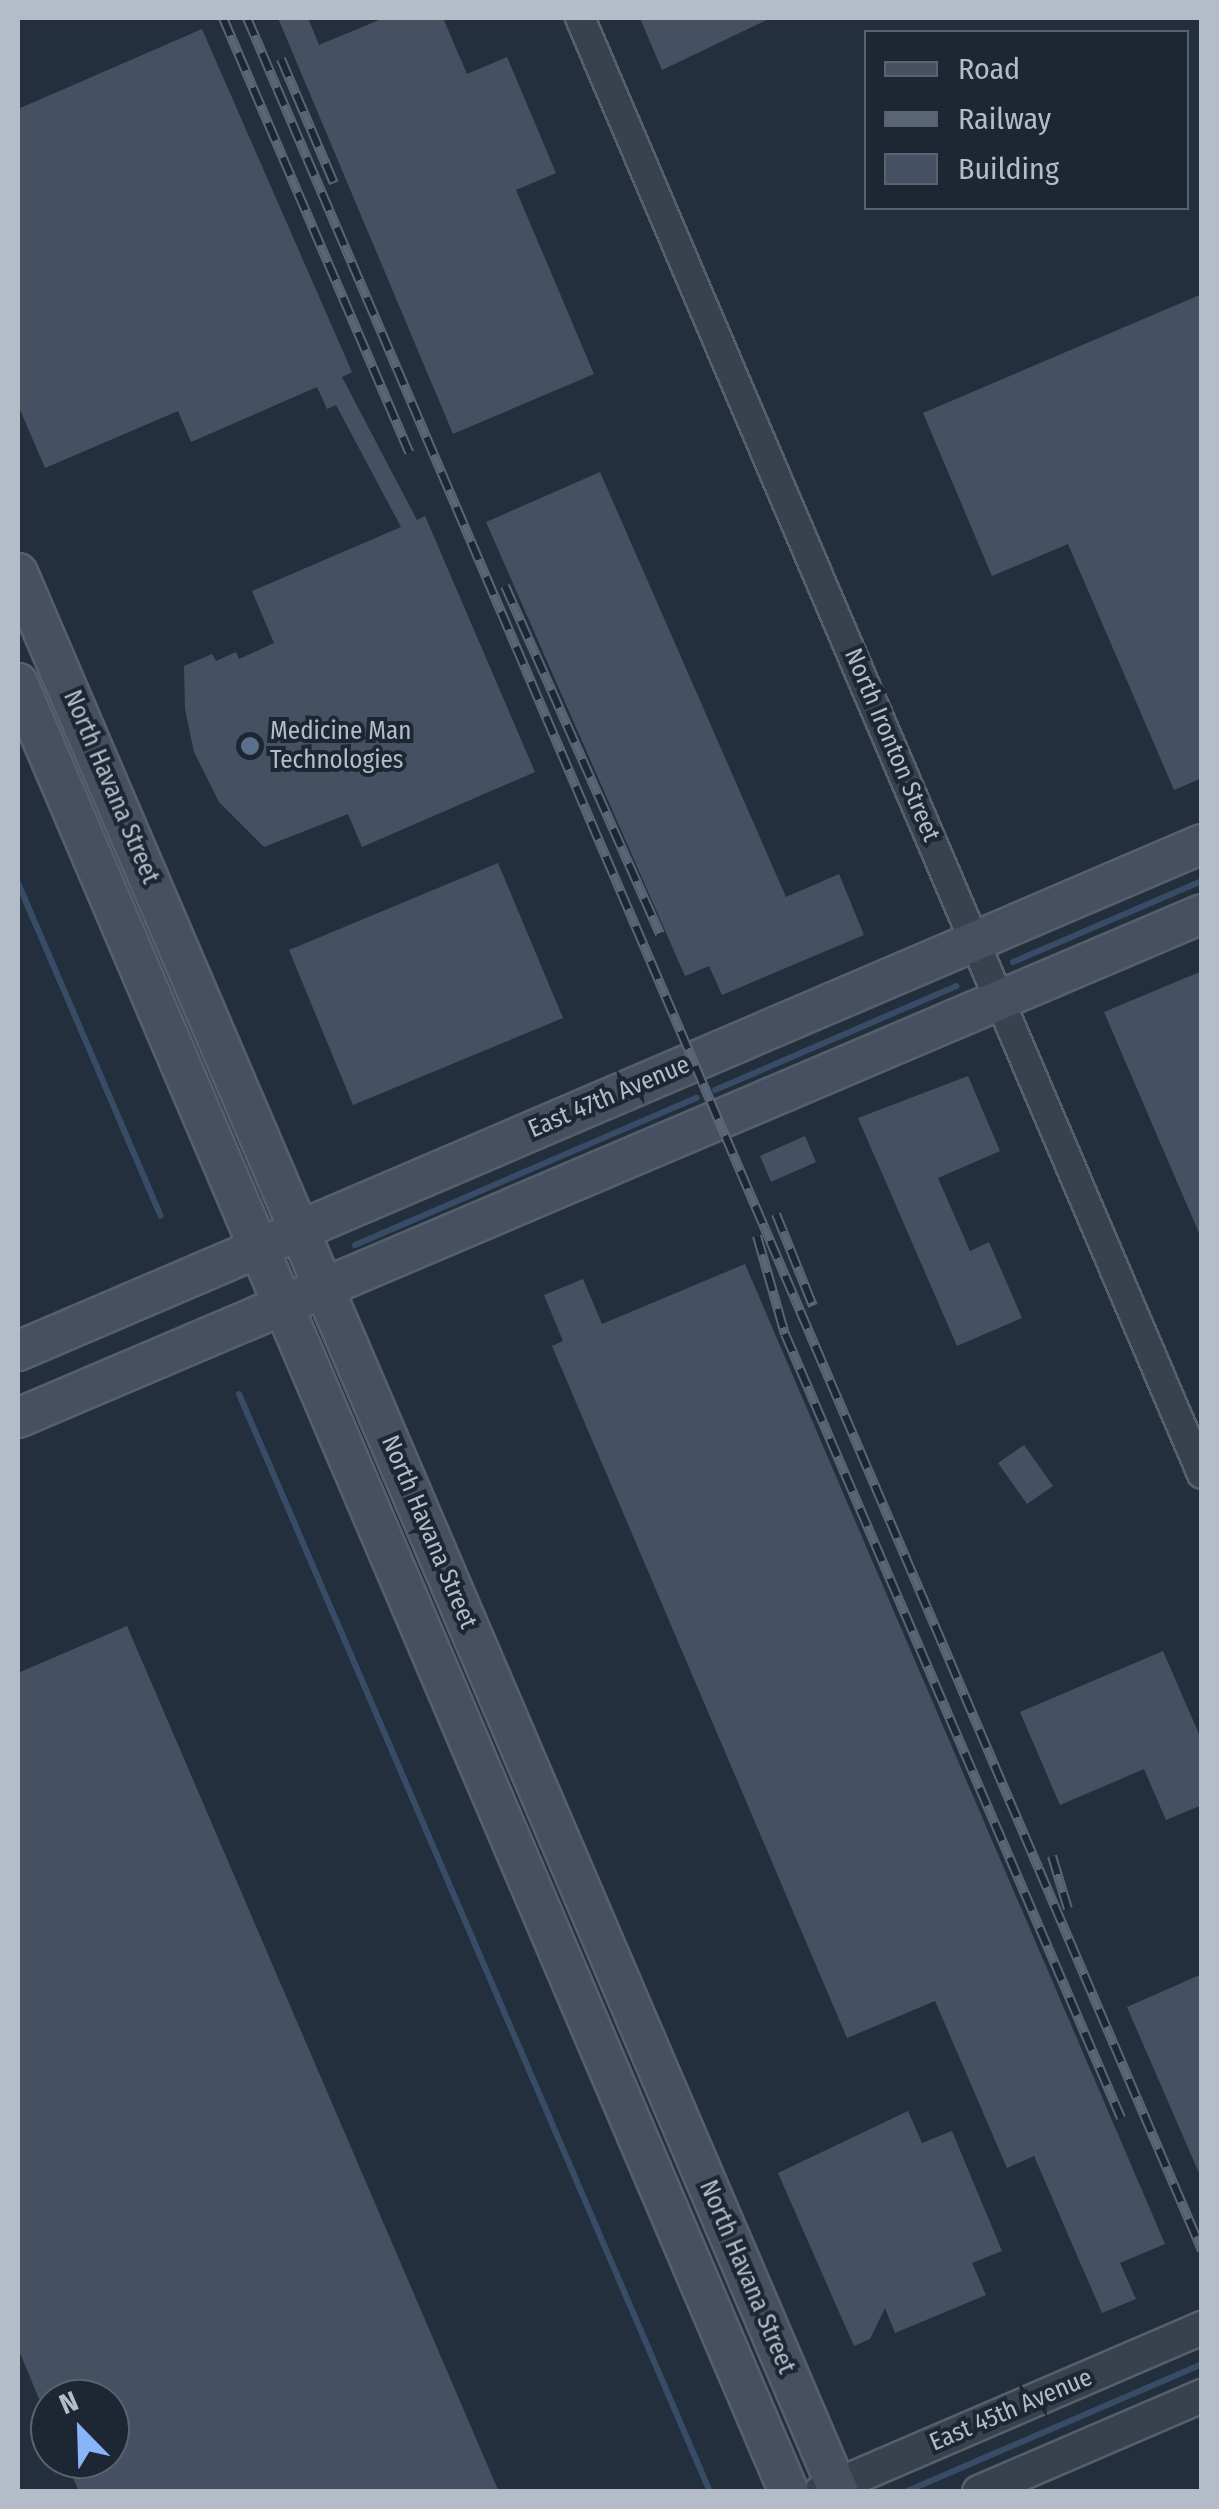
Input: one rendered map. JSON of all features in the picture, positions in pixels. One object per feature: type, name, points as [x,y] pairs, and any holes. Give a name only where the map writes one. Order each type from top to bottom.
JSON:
[{"type":"main road","name":"North Havana Street","points":[[19,579],[300,1230],[832,2489]]},
{"type":"main road","name":"North Havana Street","points":[[18,683],[789,2492]]},
{"type":"main road","name":"East 47th Avenue","points":[[18,1351],[1202,844]]},
{"type":"main road","points":[[18,1418],[1202,914]]},
{"type":"street","name":"North Ironton Street","points":[[580,18],[1202,1474]]},
{"type":"street","name":"East 45th Avenue","points":[[832,2489],[1202,2328]]},
{"type":"street","points":[[979,2492],[1202,2396]]},
{"type":"building","points":[[278,18],[308,18],[319,45],[384,18],[443,18],[467,74],[507,57],[556,173],[516,190],[594,374],[453,434]]},
{"type":"building","points":[[640,18],[771,18],[662,70]]},
{"type":"building","points":[[202,29],[352,372],[342,377],[417,520],[425,516],[535,772],[362,847],[348,814],[264,847],[219,802],[194,752],[185,709],[184,666],[212,654],[216,661],[236,652],[239,659],[274,643],[252,591],[401,527],[336,405],[327,409],[317,387],[191,442],[178,411],[45,468],[18,405],[18,109]]},
{"type":"building","points":[[1202,294],[1202,778],[1174,790],[1068,544],[992,576],[923,413]]},
{"type":"building","points":[[600,472],[786,897],[839,874],[864,935],[722,995],[709,966],[685,976],[486,522]]},
{"type":"building","points":[[498,863],[563,1018],[353,1105],[289,950]]},
{"type":"building","points":[[1202,971],[1202,1240],[1104,1012]]},
{"type":"building","points":[[968,1076],[1000,1151],[938,1178],[970,1251],[989,1242],[1022,1318],[957,1346],[858,1118]]},
{"type":"building","points":[[805,1136],[816,1162],[771,1182],[760,1156]]},
{"type":"building","points":[[745,1264],[1165,2244],[1120,2263],[1136,2299],[1102,2313],[1034,2156],[1007,2168],[935,2001],[847,2038],[552,1346],[563,1341],[544,1295],[583,1279],[602,1324]]},
{"type":"building","points":[[1024,1445],[1053,1486],[1027,1504],[998,1463]]},
{"type":"building","points":[[127,1626],[499,2492],[79,2492],[73,2479],[130,2479],[130,2379],[31,2379],[18,2348],[18,1673]]},
{"type":"building","points":[[1163,1651],[1202,1741],[1202,1805],[1166,1820],[1144,1769],[1060,1805],[1020,1712]]},
{"type":"building","points":[[1202,1974],[1202,2180],[1127,2007]]},
{"type":"building","points":[[908,2111],[922,2143],[952,2131],[1002,2251],[972,2263],[986,2295],[895,2333],[885,2308],[870,2339],[854,2346],[778,2173]]},
{"type":"waterway","points":[[1013,962],[1202,881]]},
{"type":"waterway","points":[[18,883],[161,1216]]},
{"type":"waterway","points":[[715,1090],[957,986]]},
{"type":"waterway","points":[[355,1245],[697,1098]]},
{"type":"waterway","points":[[239,1394],[710,2492]]},
{"type":"waterway","points":[[905,2492],[1202,2364]]},
{"type":"railway","points":[[223,18],[409,453]]},
{"type":"railway","points":[[247,18],[1202,2250]]},
{"type":"railway","points":[[281,59],[334,183]]},
{"type":"railway","points":[[505,586],[660,934]]},
{"type":"railway","points":[[776,1214],[813,1306]]},
{"type":"railway","points":[[757,1236],[785,1334],[1121,2118]]},
{"type":"railway","points":[[1052,1856],[1068,1909]]},
{"type":"place","name":"Medicine Man Technologies","points":[[250,746]]}]
